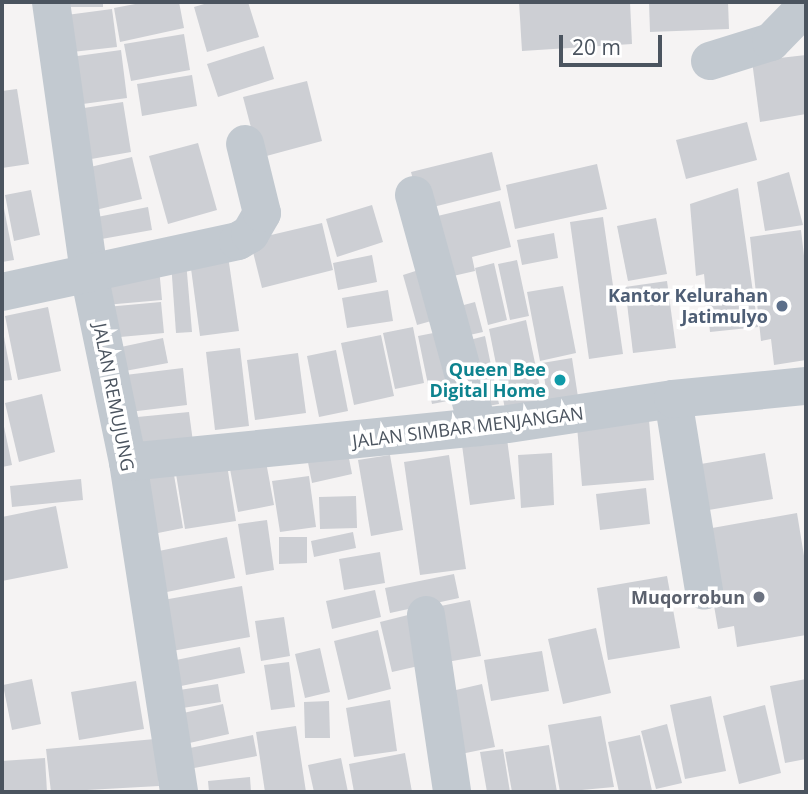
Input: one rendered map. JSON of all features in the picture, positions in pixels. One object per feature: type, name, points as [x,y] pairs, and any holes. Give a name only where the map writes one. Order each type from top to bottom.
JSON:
[{"type":"street","name":"JALAN REMUJUNG","points":[[51,2],[89,274],[128,462],[179,792]]},
{"type":"street","points":[[710,61],[764,46],[806,6]]},
{"type":"street","points":[[2,292],[237,241],[250,234],[262,213],[245,144]]},
{"type":"street","points":[[414,195],[478,426]]},
{"type":"street","name":"JALAN SIMBAR MENJANGAN","points":[[128,462],[478,426],[673,399],[806,386]]},
{"type":"street","points":[[673,399],[704,591]]},
{"type":"street","points":[[426,615],[452,792]]},
{"type":"building","points":[[64,2],[103,2],[103,7],[64,7]]},
{"type":"building","points":[[146,2],[179,2],[184,28],[120,42],[114,8]]},
{"type":"building","points":[[211,2],[248,2],[259,37],[207,52],[194,7]]},
{"type":"building","points":[[519,2],[630,2],[632,44],[522,51]]},
{"type":"building","points":[[649,2],[728,2],[729,29],[650,32]]},
{"type":"building","points":[[112,9],[117,47],[63,53],[59,16]]},
{"type":"building","points":[[184,34],[190,70],[131,81],[124,44]]},
{"type":"building","points":[[264,46],[274,79],[218,97],[207,64]]},
{"type":"building","points":[[121,50],[127,98],[68,106],[63,58]]},
{"type":"building","points":[[806,55],[806,114],[760,122],[752,61]]},
{"type":"building","points":[[192,75],[197,106],[142,116],[137,84]]},
{"type":"building","points":[[307,81],[322,141],[259,158],[243,97]]},
{"type":"building","points":[[17,89],[29,164],[2,168],[2,91]]},
{"type":"building","points":[[123,102],[131,152],[80,161],[71,110]]},
{"type":"building","points":[[747,122],[757,160],[686,179],[676,140]]},
{"type":"building","points":[[198,143],[217,210],[168,224],[149,156]]},
{"type":"building","points":[[492,152],[501,190],[421,210],[411,172]]},
{"type":"building","points":[[132,157],[142,199],[91,211],[82,169]]},
{"type":"building","points":[[597,164],[607,209],[515,229],[506,185]]},
{"type":"building","points":[[789,172],[803,225],[765,231],[757,182]]},
{"type":"building","points":[[738,188],[758,327],[710,332],[704,274],[696,276],[690,204]]},
{"type":"building","points":[[31,190],[40,235],[14,241],[5,195]]},
{"type":"building","points":[[2,198],[14,260],[2,262]]},
{"type":"building","points":[[500,201],[511,247],[472,257],[475,271],[440,279],[425,219]]},
{"type":"building","points":[[372,205],[383,242],[337,257],[326,219]]},
{"type":"building","points":[[148,207],[152,230],[96,240],[92,218]]},
{"type":"building","points":[[603,217],[623,354],[589,359],[570,222]]},
{"type":"building","points":[[656,218],[667,274],[628,281],[617,226]]},
{"type":"building","points":[[322,223],[333,270],[262,288],[250,240]]},
{"type":"building","name":"Kantor Kelurahan Jatimulyo","points":[[801,230],[806,273],[806,360],[774,365],[771,339],[761,341],[750,237]]},
{"type":"building","points":[[554,233],[558,258],[522,265],[517,240]]},
{"type":"building","points":[[372,255],[377,282],[338,290],[333,263]]},
{"type":"building","points":[[228,256],[239,331],[200,336],[190,261]]},
{"type":"building","points":[[517,260],[529,316],[510,320],[498,264]]},
{"type":"building","points":[[186,261],[192,332],[176,333],[171,262]]},
{"type":"building","points":[[494,263],[507,320],[488,325],[475,268]]},
{"type":"building","points":[[428,267],[442,318],[417,325],[403,275]]},
{"type":"building","points":[[159,268],[162,300],[105,305],[102,274]]},
{"type":"building","points":[[667,281],[676,348],[633,353],[625,287]]},
{"type":"building","points":[[563,286],[576,353],[540,361],[527,292]]},
{"type":"building","points":[[388,290],[393,321],[347,328],[342,298]]},
{"type":"building","points":[[161,302],[164,333],[109,338],[106,307]]},
{"type":"building","points":[[475,302],[483,332],[456,338],[449,309]]},
{"type":"building","points":[[48,307],[61,371],[18,380],[5,316]]},
{"type":"building","points":[[526,320],[544,406],[506,414],[489,329]]},
{"type":"building","points":[[2,326],[12,380],[2,381]]},
{"type":"building","points":[[413,327],[424,383],[395,389],[383,333]]},
{"type":"building","points":[[449,330],[463,398],[432,404],[418,336]]},
{"type":"building","points":[[381,335],[394,396],[354,405],[341,343]]},
{"type":"building","points":[[485,336],[499,404],[477,408],[458,343]]},
{"type":"building","points":[[163,338],[168,363],[125,371],[121,347]]},
{"type":"building","points":[[240,348],[249,426],[215,430],[206,352]]},
{"type":"building","points":[[336,350],[348,411],[319,417],[307,356]]},
{"type":"building","points":[[298,353],[306,413],[255,420],[247,360]]},
{"type":"building","name":"Queen Bee Digital Home","points":[[572,358],[578,397],[548,402],[542,363]]},
{"type":"building","points":[[183,368],[187,405],[121,413],[117,376]]},
{"type":"building","points":[[42,394],[55,452],[19,462],[5,403]]},
{"type":"building","points":[[189,412],[193,442],[130,449],[127,418]]},
{"type":"building","points":[[2,417],[12,465],[2,467]]},
{"type":"building","points":[[649,420],[654,480],[582,486],[577,426]]},
{"type":"building","points":[[507,439],[515,499],[470,505],[462,445]]},
{"type":"building","points":[[346,443],[352,474],[312,483],[306,452]]},
{"type":"building","points":[[552,453],[554,505],[521,508],[518,455]]},
{"type":"building","points":[[765,453],[773,499],[703,511],[695,465]]},
{"type":"building","points":[[390,455],[403,530],[371,536],[358,460]]},
{"type":"building","points":[[449,455],[466,569],[420,575],[404,462]]},
{"type":"building","points":[[266,462],[274,505],[238,512],[230,469]]},
{"type":"building","points":[[227,465],[236,521],[185,529],[176,474]]},
{"type":"building","points":[[173,469],[183,528],[143,536],[132,477]]},
{"type":"building","points":[[309,476],[316,527],[280,532],[272,481]]},
{"type":"building","points":[[81,479],[83,500],[12,507],[10,486]]},
{"type":"building","points":[[646,488],[650,524],[600,530],[596,494]]},
{"type":"building","points":[[356,496],[357,528],[320,529],[319,497]]},
{"type":"building","points":[[56,506],[68,568],[2,581],[2,517]]},
{"type":"building","name":"Muqorrobun","points":[[797,513],[806,568],[806,635],[737,647],[734,626],[718,629],[701,530]]},
{"type":"building","points":[[267,520],[274,570],[246,575],[238,524]]},
{"type":"building","points":[[353,532],[356,548],[314,557],[311,541]]},
{"type":"building","points":[[227,537],[235,578],[162,593],[154,552]]},
{"type":"building","points":[[279,537],[307,537],[307,563],[279,564]]},
{"type":"building","points":[[380,552],[385,583],[344,590],[339,559]]},
{"type":"building","points":[[454,574],[459,598],[390,613],[385,588]]},
{"type":"building","points":[[667,576],[680,648],[608,660],[597,588]]},
{"type":"building","points":[[242,586],[250,637],[172,651],[163,600]]},
{"type":"building","points":[[375,590],[381,617],[332,629],[326,601]]},
{"type":"building","points":[[470,600],[481,656],[441,663],[431,608]]},
{"type":"building","points":[[420,612],[432,663],[392,672],[380,622]]},
{"type":"building","points":[[284,617],[290,656],[261,661],[255,621]]},
{"type":"building","points":[[596,628],[611,693],[563,704],[548,639]]},
{"type":"building","points":[[378,630],[391,689],[348,700],[334,641]]},
{"type":"building","points":[[240,647],[245,673],[181,686],[176,660]]},
{"type":"building","points":[[320,648],[330,692],[305,698],[295,654]]},
{"type":"building","points":[[542,651],[549,691],[491,701],[484,660]]},
{"type":"building","points":[[289,662],[295,707],[271,710],[264,665]]},
{"type":"building","points":[[32,679],[41,724],[12,730],[3,685]]},
{"type":"building","points":[[806,679],[806,759],[785,763],[770,686]]},
{"type":"building","points":[[136,681],[144,729],[79,740],[71,692]]},
{"type":"building","points":[[218,684],[221,702],[176,709],[173,691]]},
{"type":"building","points":[[482,684],[495,747],[456,755],[443,693]]},
{"type":"building","points":[[711,696],[726,771],[685,779],[670,705]]},
{"type":"building","points":[[390,700],[397,751],[354,757],[346,708]]},
{"type":"building","points":[[329,701],[330,738],[305,738],[304,702]]},
{"type":"building","points":[[223,704],[229,734],[185,744],[179,714]]},
{"type":"building","points":[[765,705],[781,773],[739,784],[723,716]]},
{"type":"building","points":[[601,716],[614,787],[560,792],[548,725]]},
{"type":"building","points":[[667,724],[682,783],[656,789],[641,731]]},
{"type":"building","points":[[296,726],[306,792],[265,792],[256,732]]},
{"type":"building","points":[[253,735],[257,756],[189,769],[185,749]]},
{"type":"building","points":[[640,735],[652,791],[619,792],[608,742]]},
{"type":"building","points":[[155,739],[159,786],[51,792],[46,749]]},
{"type":"building","points":[[549,745],[557,792],[512,792],[505,752]]},
{"type":"building","points":[[503,749],[510,792],[487,792],[480,752]]},
{"type":"building","points":[[405,753],[412,792],[354,792],[349,764]]},
{"type":"building","points":[[45,758],[47,792],[2,792],[2,761]]},
{"type":"building","points":[[341,758],[348,792],[314,792],[308,765]]},
{"type":"building","points":[[250,777],[251,792],[209,792],[208,781]]},
{"type":"place","name":"Kantor Kelurahan Jatimulyo","points":[[782,306]]},
{"type":"place","name":"Queen Bee Digital Home","points":[[560,380]]},
{"type":"place","name":"Muqorrobun","points":[[759,597]]}]
